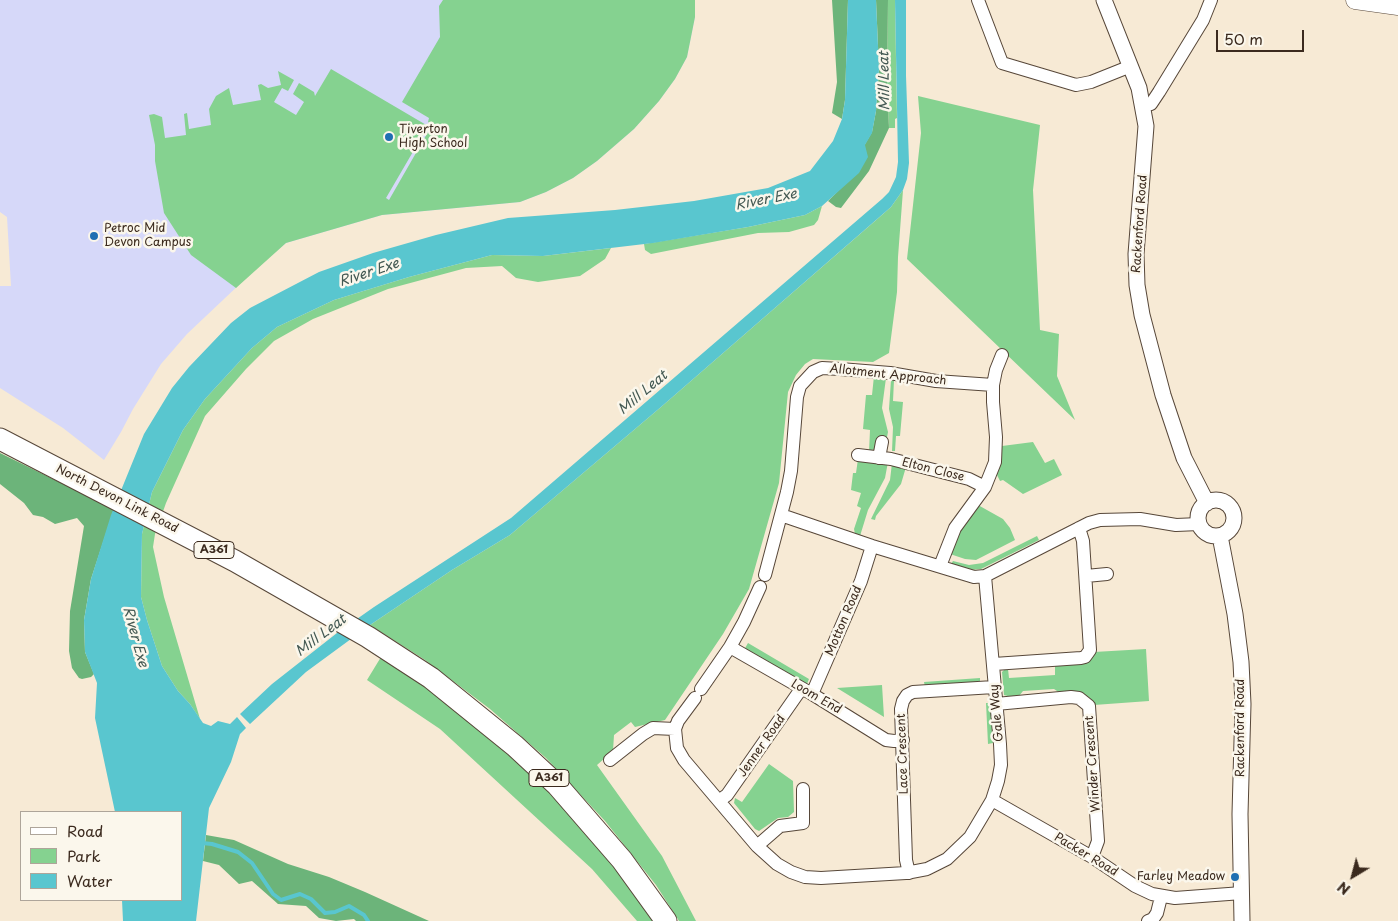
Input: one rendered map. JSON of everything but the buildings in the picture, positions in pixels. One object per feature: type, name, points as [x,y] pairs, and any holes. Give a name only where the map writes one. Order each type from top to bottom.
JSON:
[{"type":"highway","name":"North Devon Link Road","points":[[9,443],[235,561],[368,637],[406,661],[468,707],[515,746],[557,785],[622,860],[666,921]]},
{"type":"main road","points":[[1355,0],[1398,6]]},
{"type":"street","points":[[978,0],[1002,64],[1076,85],[1091,82],[1131,66]]},
{"type":"street","name":"Rackenford Road","points":[[1104,0],[1131,66],[1144,106],[1146,126],[1136,254],[1137,285],[1146,330],[1172,425],[1184,458],[1206,503]]},
{"type":"street","points":[[1144,106],[1151,104],[1160,92],[1203,20],[1211,0]]},
{"type":"street","points":[[940,566],[955,528],[984,487],[995,462],[996,437],[993,385],[996,370],[1002,356]]},
{"type":"street","name":"Allotment Approach","points":[[730,647],[744,622],[762,581],[781,515],[791,471],[797,397],[800,386],[813,372],[822,368],[840,369],[890,373],[936,381],[993,385]]},
{"type":"street","points":[[879,458],[882,442]]},
{"type":"street","name":"Elton Close","points":[[858,454],[969,479],[984,487]]},
{"type":"street","points":[[1218,500],[1231,508],[1234,516],[1231,529],[1226,534],[1220,536],[1211,536],[1205,533],[1199,524],[1200,510],[1206,503],[1218,500]]},
{"type":"street","points":[[781,515],[872,546],[974,577],[985,576],[1043,548],[1078,528],[1100,520],[1140,520],[1176,525],[1199,524]]},
{"type":"street","points":[[994,664],[1077,659],[1085,656],[1090,650],[1083,541],[1078,528]]},
{"type":"street","name":"Rackenford Road","points":[[1220,536],[1235,614],[1241,662],[1243,704],[1240,814],[1242,921]]},
{"type":"street","name":"Motton Road","points":[[806,692],[861,581],[872,546]]},
{"type":"street","points":[[1086,576],[1107,574]]},
{"type":"street","name":"Gale Way","points":[[675,729],[677,748],[684,760],[720,800],[757,846],[777,864],[791,872],[806,877],[821,878],[909,873],[936,865],[963,846],[979,824],[992,800],[1001,765],[994,687],[994,664],[985,576]]},
{"type":"street","points":[[610,760],[653,728],[675,729],[678,721],[730,647]]},
{"type":"street","name":"Loom End","points":[[730,647],[886,740],[903,740]]},
{"type":"street","name":"Lace Crescent","points":[[909,873],[906,860],[901,709],[903,701],[907,695],[913,692],[994,687]]},
{"type":"street","name":"Jenner Road","points":[[720,800],[727,795],[806,692]]},
{"type":"street","name":"Winder Crescent","points":[[996,704],[1071,697],[1079,698],[1089,706],[1098,840],[1092,857]]},
{"type":"street","points":[[757,846],[780,826],[803,823],[803,789]]},
{"type":"street","name":"Packer Road","points":[[992,800],[1092,857],[1135,886],[1161,897],[1174,898],[1242,893]]},
{"type":"street","points":[[1148,921],[1153,919],[1157,913],[1161,897]]},
{"type":"shaded area","name":"Tiverton High School","points":[[0,0],[695,0],[695,17],[687,57],[675,79],[659,101],[634,129],[597,161],[573,178],[546,192],[520,202],[382,215],[286,243],[187,334],[161,364],[104,460],[63,428],[0,388],[0,286],[11,286],[7,217],[0,212]]},
{"type":"green space","name":"Tiverton High School","points":[[443,0],[695,0],[695,17],[687,57],[675,79],[659,101],[634,129],[597,161],[573,178],[546,192],[520,202],[382,215],[286,243],[236,288],[191,255],[164,213],[149,115],[154,114],[162,117],[165,138],[186,135],[184,114],[187,113],[189,129],[211,125],[209,109],[216,96],[229,88],[233,105],[261,100],[258,85],[261,84],[268,88],[281,85],[278,71],[294,80],[288,91],[282,88],[274,102],[296,115],[304,102],[293,94],[299,83],[314,92],[315,96],[331,69],[428,126],[386,198],[389,200],[432,125],[428,122],[429,118],[402,102],[440,37],[439,6]]},
{"type":"green space","points":[[832,0],[848,0],[845,100],[842,119],[832,113],[837,82]]},
{"type":"green space","points":[[876,0],[888,0],[887,86],[889,128],[869,171],[841,208],[828,201],[837,192],[872,132],[876,111],[879,69]]},
{"type":"green space","points":[[888,0],[895,0],[897,118],[895,119],[895,128],[889,128],[887,86]]},
{"type":"green space","points":[[918,96],[1040,125],[1033,190],[1040,330],[1059,334],[1057,376],[1075,420],[907,259],[921,133]]},
{"type":"green space","points":[[903,190],[897,292],[889,353],[873,362],[813,359],[805,364],[796,375],[788,392],[779,483],[749,589],[723,634],[665,720],[635,727],[631,722],[614,735],[613,751],[597,765],[662,856],[696,921],[679,921],[656,885],[605,821],[546,758],[490,709],[425,660],[370,625],[452,570],[510,535],[661,407],[891,207]]},
{"type":"green space","points":[[822,206],[818,220],[814,225],[789,232],[758,233],[651,254],[645,250],[644,244],[748,227],[805,215]]},
{"type":"green space","points":[[611,248],[605,259],[580,276],[538,282],[516,278],[502,266],[466,268],[388,289],[313,319],[274,341],[246,369],[205,416],[166,503],[155,534],[153,547],[164,597],[200,719],[178,691],[162,666],[141,597],[142,534],[152,492],[183,430],[205,399],[252,348],[277,327],[334,300],[409,277],[492,255],[543,256]]},
{"type":"green space","points":[[874,376],[886,378],[882,408],[888,432],[886,442],[869,452],[870,430],[863,429],[866,395],[872,395]]},
{"type":"green space","points":[[891,380],[894,380],[893,401],[903,402],[900,436],[896,436],[895,451],[892,451],[893,427],[889,409]]},
{"type":"green space","points":[[1033,442],[1045,463],[1054,459],[1062,475],[1023,494],[1003,480],[1000,481],[996,473],[1002,446]]},
{"type":"green space","points":[[0,453],[114,509],[91,579],[84,620],[85,652],[94,674],[91,677],[79,678],[72,668],[69,651],[70,611],[84,526],[77,518],[55,524],[43,517],[33,515],[24,503],[0,484]]},
{"type":"green space","points":[[858,459],[888,462],[885,478],[868,510],[860,536],[855,534],[854,529],[861,508],[857,506],[861,493],[851,490],[853,473],[856,473]]},
{"type":"green space","points":[[892,463],[906,467],[901,484],[876,516],[875,520],[871,519],[890,480]]},
{"type":"green space","points":[[978,505],[1003,519],[1010,528],[1015,540],[976,560],[950,554],[954,540]]},
{"type":"green space","points":[[1037,536],[1039,540],[981,569],[968,570],[951,564],[953,561],[969,565],[983,563]]},
{"type":"green space","points":[[748,643],[809,679],[807,684],[744,650]]},
{"type":"green space","points":[[1146,649],[1149,701],[1094,705],[1054,689],[1023,691],[1019,696],[1011,697],[1004,695],[1002,672],[1005,669],[1008,669],[1009,678],[1055,675],[1055,664],[1094,652]]},
{"type":"green space","points":[[381,657],[416,679],[477,725],[573,815],[617,867],[655,921],[637,921],[592,869],[440,729],[367,680]]},
{"type":"green space","points":[[980,678],[980,683],[925,687],[924,682]]},
{"type":"green space","points":[[882,685],[884,717],[837,688]]},
{"type":"green space","points":[[986,703],[991,703],[993,743],[988,744]]},
{"type":"green space","points":[[769,764],[793,781],[794,812],[788,817],[778,818],[759,831],[755,829],[734,803],[735,798],[742,802]]},
{"type":"green space","points":[[206,835],[234,840],[288,864],[329,877],[429,921],[356,921],[354,919],[336,921],[319,918],[306,906],[278,904],[252,881],[239,884],[219,865],[203,861]]},
{"type":"water","name":"River Exe","points":[[848,0],[876,0],[879,69],[876,111],[872,133],[865,145],[868,157],[859,173],[822,206],[805,215],[653,243],[543,256],[492,255],[409,277],[334,300],[277,327],[252,348],[205,399],[183,430],[152,492],[142,534],[141,597],[162,666],[178,691],[203,723],[211,726],[218,721],[230,724],[237,717],[246,728],[240,734],[231,762],[209,808],[196,921],[123,921],[122,901],[182,901],[182,811],[115,811],[95,718],[97,683],[85,652],[84,620],[91,579],[111,515],[144,434],[172,388],[189,367],[231,323],[250,308],[319,272],[373,253],[436,235],[508,218],[615,210],[694,201],[768,188],[810,171],[833,141],[842,119],[845,100]]},
{"type":"water","points":[[895,0],[906,0],[909,163],[907,179],[903,190],[891,207],[661,407],[510,535],[452,570],[370,625],[306,672],[250,724],[240,714],[272,684],[337,633],[374,607],[511,518],[889,192],[896,177],[898,162]]},
{"type":"waterway","points":[[202,843],[238,852],[252,863],[273,894],[281,900],[300,894],[311,899],[325,913],[335,912],[349,906],[364,915],[368,921]]},
{"type":"place","name":"Tiverton High School","points":[[389,137]]},
{"type":"place","name":"Petroc Mid Devon Campus","points":[[94,236]]},
{"type":"place","name":"Farley Meadow","points":[[1235,877]]},
{"type":"water label","name":"Mill Leat","points":[[885,81]]},
{"type":"water label","name":"Mill Leat","points":[[643,393]]},
{"type":"water label","name":"Mill Leat","points":[[321,636]]}]
